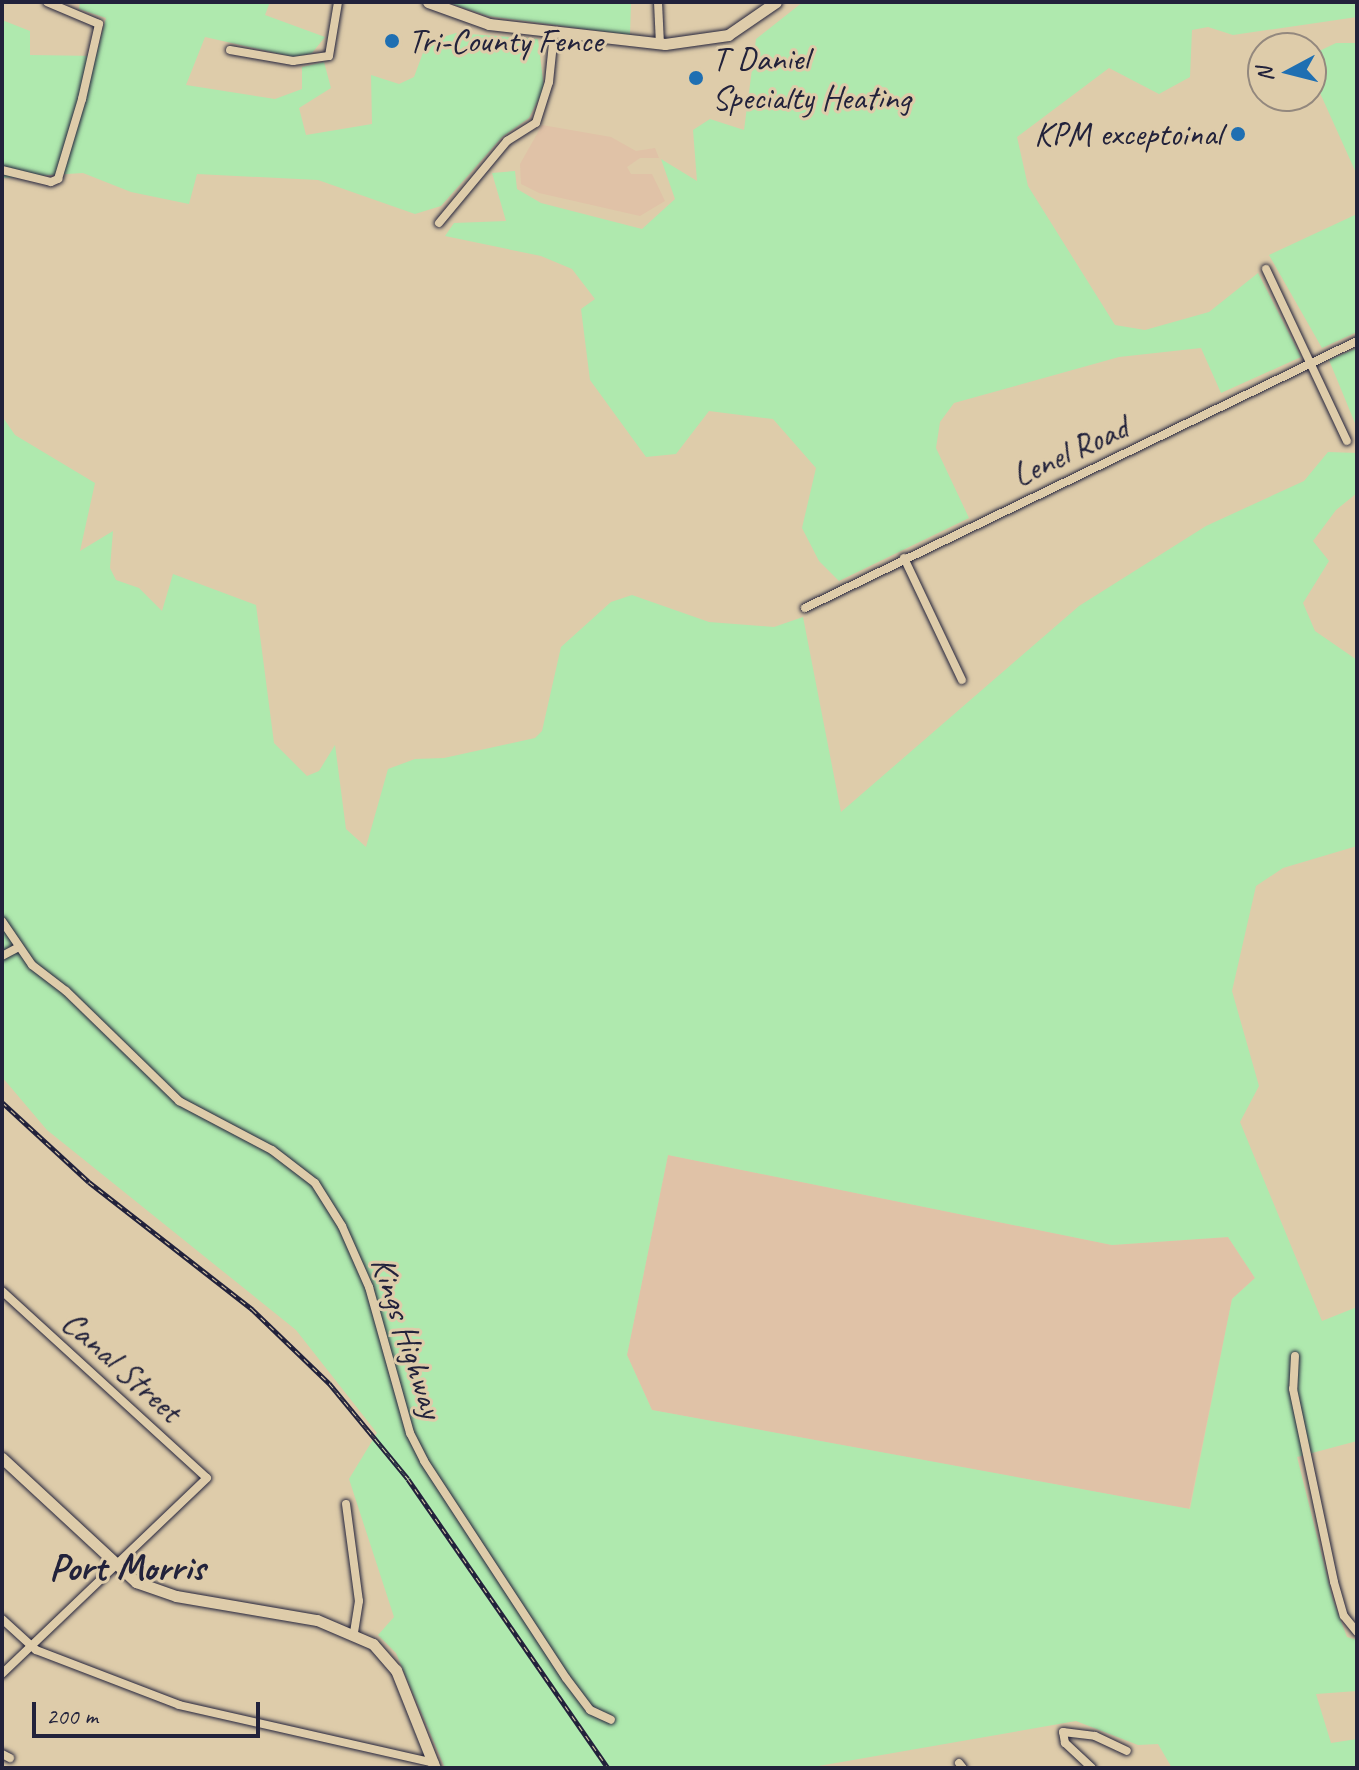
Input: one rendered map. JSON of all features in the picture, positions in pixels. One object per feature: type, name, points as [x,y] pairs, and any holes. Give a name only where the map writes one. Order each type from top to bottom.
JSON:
[{"type":"main road","points":[[428,2],[469,20],[554,34],[660,44],[728,35],[776,2]]},
{"type":"main road","points":[[2,1458],[114,1567],[158,1592],[294,1615],[354,1632],[385,1655],[396,1670],[434,1766]]},
{"type":"street","points":[[2,170],[55,180],[63,168],[98,23],[47,2]]},
{"type":"street","points":[[230,50],[293,61],[329,56],[338,2]]},
{"type":"street","points":[[658,2],[660,44]]},
{"type":"street","points":[[439,223],[507,141],[536,123],[549,82],[554,34]]},
{"type":"street","points":[[1266,269],[1347,441]]},
{"type":"street","name":"Lenel Road","points":[[805,608],[1357,341]]},
{"type":"street","points":[[904,558],[962,680]]},
{"type":"street","name":"Kings Highway","points":[[2,921],[17,948],[179,1101],[272,1150],[315,1183],[342,1226],[369,1287],[410,1433],[424,1461],[566,1678],[590,1710],[611,1720]]},
{"type":"street","points":[[2,956],[17,948]]},
{"type":"street","name":"Canal Street","points":[[2,1291],[207,1478],[114,1567]]},
{"type":"street","points":[[1295,1356],[1293,1389],[1336,1591],[1344,1616],[1357,1632]]},
{"type":"street","points":[[346,1504],[359,1601],[354,1632]]},
{"type":"street","points":[[2,1674],[114,1567]]},
{"type":"street","points":[[2,1619],[32,1646],[179,1705],[434,1766]]},
{"type":"street","points":[[1092,1768],[1062,1738],[1063,1732],[1095,1736],[1127,1751]]},
{"type":"shaded area","points":[[542,125],[611,137],[636,151],[655,148],[659,158],[640,158],[627,167],[631,174],[652,174],[665,201],[640,216],[539,193],[521,184],[520,164]]},
{"type":"shaded area","points":[[668,1155],[1112,1245],[1228,1237],[1255,1278],[1232,1299],[1189,1509],[652,1410],[627,1355]]},
{"type":"green space","points":[[80,2],[270,2],[265,15],[325,37],[312,53],[294,57],[205,37],[186,85],[275,99],[302,89],[302,67],[324,62],[331,88],[299,108],[306,135],[372,124],[371,75],[399,84],[414,77],[427,42],[456,33],[538,39],[544,88],[529,118],[502,137],[441,206],[415,214],[318,180],[197,174],[189,204],[131,192],[83,173],[2,178],[2,20],[30,31],[30,55],[96,56],[106,18],[79,9]]},
{"type":"green space","points":[[446,2],[631,2],[630,35],[488,16]]},
{"type":"green space","points":[[803,2],[1357,2],[1357,17],[1233,35],[1208,27],[1192,30],[1190,77],[1159,94],[1109,68],[1017,137],[1028,186],[1115,325],[1145,330],[1209,312],[1258,273],[1301,357],[1221,393],[1201,348],[1119,357],[954,403],[940,422],[936,448],[969,518],[839,581],[819,561],[802,528],[816,468],[773,419],[709,411],[676,454],[646,457],[590,380],[581,309],[595,299],[572,269],[541,256],[445,236],[454,223],[506,221],[492,173],[515,171],[517,189],[541,203],[642,229],[675,199],[661,159],[697,181],[693,130],[710,119],[744,130],[756,39]]},
{"type":"green space","points":[[1336,43],[1357,43],[1357,175],[1327,108],[1327,47]]},
{"type":"green space","points":[[1357,214],[1357,332],[1322,348],[1269,255]]},
{"type":"green space","points":[[1357,348],[1357,428],[1329,360]]},
{"type":"green space","points":[[2,416],[15,435],[95,483],[80,551],[113,531],[110,568],[116,580],[139,588],[162,611],[173,574],[256,605],[274,743],[307,776],[319,771],[335,745],[346,829],[366,847],[388,769],[415,759],[444,758],[535,738],[542,731],[561,647],[611,602],[632,595],[709,622],[774,627],[803,617],[841,812],[1079,606],[1206,526],[1304,481],[1328,452],[1357,453],[1357,493],[1336,510],[1313,541],[1329,561],[1303,603],[1315,631],[1357,660],[1357,846],[1283,868],[1256,886],[1232,991],[1259,1086],[1240,1122],[1322,1321],[1357,1307],[1357,1441],[1297,1457],[1333,1600],[1347,1637],[1357,1640],[1357,1691],[1316,1694],[1331,1743],[1357,1739],[1357,1768],[1172,1768],[1158,1744],[1138,1745],[1076,1721],[807,1768],[445,1768],[396,1653],[378,1635],[394,1617],[349,1479],[377,1433],[296,1330],[47,1130],[2,1077]],"holes":[[[668,1155],[1112,1245],[1228,1237],[1255,1278],[1232,1299],[1190,1509],[652,1410],[627,1355]]]},
{"type":"railway","points":[[2,1102],[89,1182],[252,1309],[329,1383],[408,1479],[608,1768]]},
{"type":"place","name":"Tri-County Fence","points":[[392,41]]},
{"type":"place","name":"T Daniel Specialty Heating","points":[[696,78]]},
{"type":"place","name":"KPM exceptoinal","points":[[1238,134]]},
{"type":"district","name":"Port Morris","points":[[127,1568]]}]
